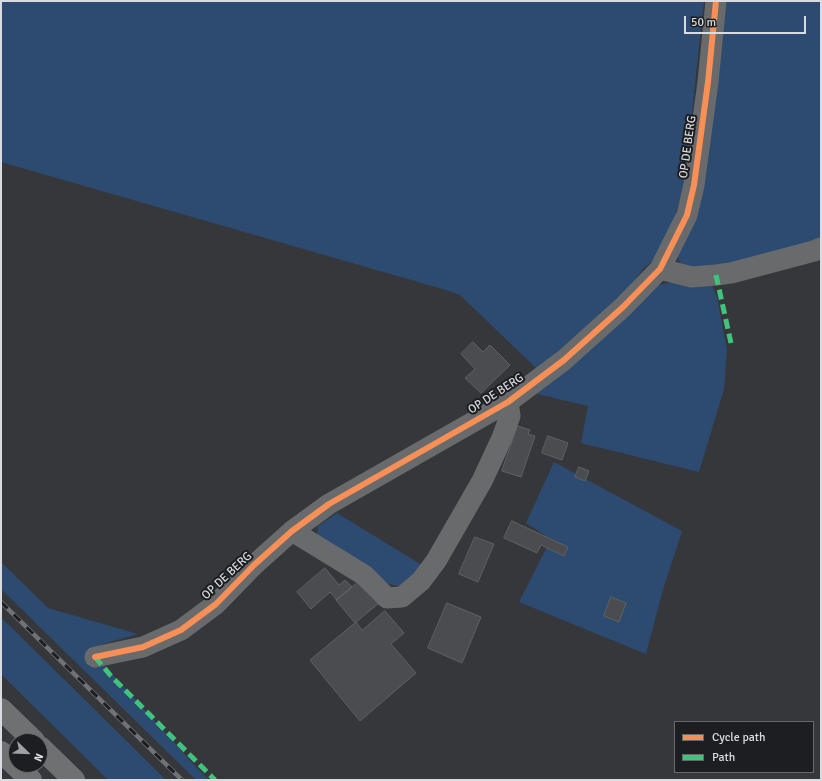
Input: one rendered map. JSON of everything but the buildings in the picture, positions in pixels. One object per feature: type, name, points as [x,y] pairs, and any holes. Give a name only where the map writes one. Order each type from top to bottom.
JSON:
[{"type":"highway","points":[[1,709],[26,733]]},
{"type":"highway","points":[[1,752],[31,780]]},
{"type":"highway","points":[[48,755],[74,780]]},
{"type":"street","name":"OP DE BERG","points":[[95,657],[143,647],[181,630],[216,604],[254,565],[292,531],[329,504],[508,402],[564,360],[623,306],[660,269],[687,215],[694,185],[708,82],[716,1]]},
{"type":"street","points":[[660,269],[692,277],[716,275],[731,273],[821,248]]},
{"type":"street","points":[[292,531],[364,576],[387,598],[402,597],[421,581],[436,561],[482,481],[502,438],[510,416],[508,402]]},
{"type":"shaded area","points":[[1,1],[704,1],[687,175],[673,223],[656,258],[644,268],[619,300],[537,369],[460,295],[1,162]]},
{"type":"shaded area","points":[[721,1],[821,1],[821,244],[695,272],[681,267],[676,251]]},
{"type":"shaded area","points":[[710,281],[717,297],[727,350],[724,389],[699,472],[581,443],[588,406],[533,393],[652,287],[671,282]]},
{"type":"shaded area","points":[[554,462],[682,531],[662,593],[646,654],[519,602],[551,539],[526,523]]},
{"type":"shaded area","points":[[337,513],[425,567],[410,580],[398,586],[389,584],[319,539],[317,534],[318,526]]},
{"type":"shaded area","points":[[1,562],[48,608],[138,634],[89,648],[209,780],[196,780],[1,589]]},
{"type":"shaded area","points":[[1,618],[166,780],[108,780],[1,674]]},
{"type":"railway","points":[[1,602],[182,780]]},
{"type":"marked path","points":[[716,275],[731,343]]},
{"type":"marked path","points":[[95,657],[111,676],[215,780]]},
{"type":"cycle path","points":[[95,657],[143,647],[181,630],[216,604],[254,565],[292,531],[329,504],[508,402],[564,360],[623,307],[660,269],[687,215],[694,185],[708,82],[716,1]]}]
